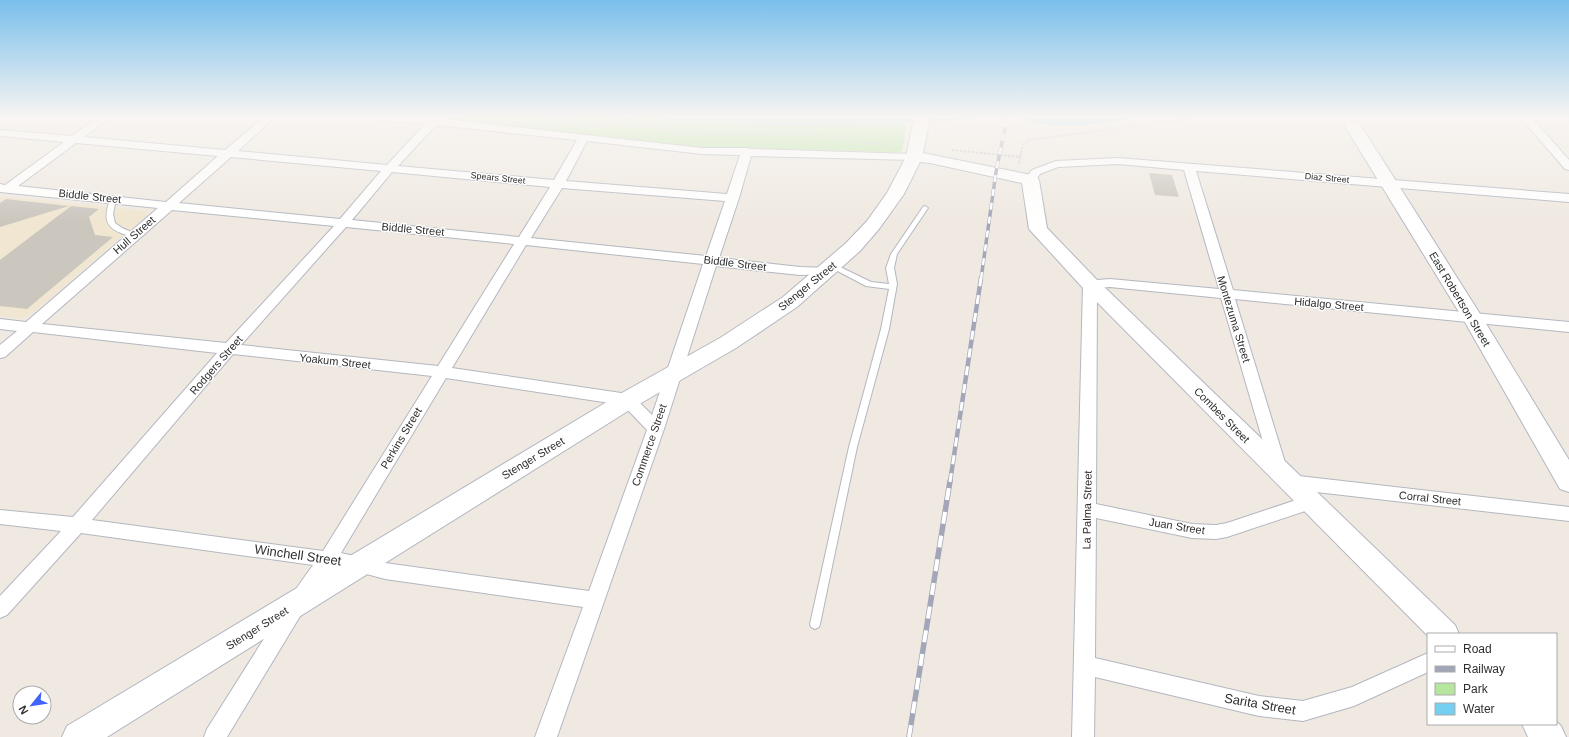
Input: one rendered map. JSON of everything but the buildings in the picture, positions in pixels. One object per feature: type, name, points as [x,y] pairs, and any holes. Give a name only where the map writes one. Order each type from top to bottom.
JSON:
[{"type":"street","points":[[4,188],[56,152]]},
{"type":"street","name":"Spears Street","points":[[208,152],[733,198]]},
{"type":"street","name":"Rodgers Street","points":[[0,609],[77,525],[229,349],[344,223],[404,152]]},
{"type":"street","name":"Perkins Street","points":[[215,737],[298,602],[328,559],[558,184],[573,152]]},
{"type":"street","name":"Commerce Street","points":[[546,737],[656,429],[671,377],[733,198],[747,152]]},
{"type":"street","points":[[864,152],[915,153],[930,158],[1023,178]]},
{"type":"street","name":"East Robertson Street","points":[[1370,152],[1472,317],[1569,482]]},
{"type":"street","points":[[1556,152],[1569,167]]},
{"type":"street","name":"Stenger Street","points":[[78,737],[628,400],[671,377],[728,343],[790,302],[853,247],[873,225],[895,194],[915,153]]},
{"type":"street","name":"Hull Street","points":[[0,353],[227,154]]},
{"type":"street","name":"Diaz Street","points":[[1023,178],[1056,164],[1118,161],[1569,198]]},
{"type":"street","name":"Montezuma Street","points":[[1189,167],[1227,294],[1285,477]]},
{"type":"street","name":"Combes Street","points":[[1023,178],[1038,229],[1090,284],[1444,633]]},
{"type":"street","name":"Biddle Street","points":[[4,188],[523,240],[800,271],[829,268]]},
{"type":"street","name":"Hidalgo Street","points":[[1090,284],[1110,283],[1569,327]]},
{"type":"street","name":"La Palma Street","points":[[1083,737],[1090,284]]},
{"type":"street","name":"Yoakum Street","points":[[0,324],[442,372],[628,400]]},
{"type":"street","points":[[628,400],[656,429]]},
{"type":"street","name":"Corral Street","points":[[1285,477],[1569,514]]},
{"type":"street","name":"Juan Street","points":[[1087,509],[1192,531],[1216,532],[1227,530],[1311,502]]},
{"type":"street","name":"Winchell Street","points":[[0,517],[77,525],[328,559],[359,564],[385,571],[594,600]]},
{"type":"street","name":"Sarita Street","points":[[1085,665],[1259,706],[1303,711],[1354,696],[1427,662]]},
{"type":"street","points":[[1538,725],[1550,737]]},
{"type":"lane","points":[[113,199],[108,217],[112,224],[118,230],[134,235]]},
{"type":"lane","points":[[815,624],[853,447],[885,329],[892,287],[890,268],[894,254],[924,208]]},
{"type":"lane","points":[[829,268],[869,284],[892,287]]},
{"type":"path","points":[[977,152],[1020,156]]},
{"type":"path","points":[[1021,152],[1020,156],[1023,178]]},
{"type":"shaded area","points":[[0,196],[147,211],[147,215],[30,315],[20,318],[0,316]]},
{"type":"railway","points":[[981,279],[1000,152]]},
{"type":"railway","points":[[950,482],[981,278]]},
{"type":"railway","points":[[909,737],[950,481]]}]
